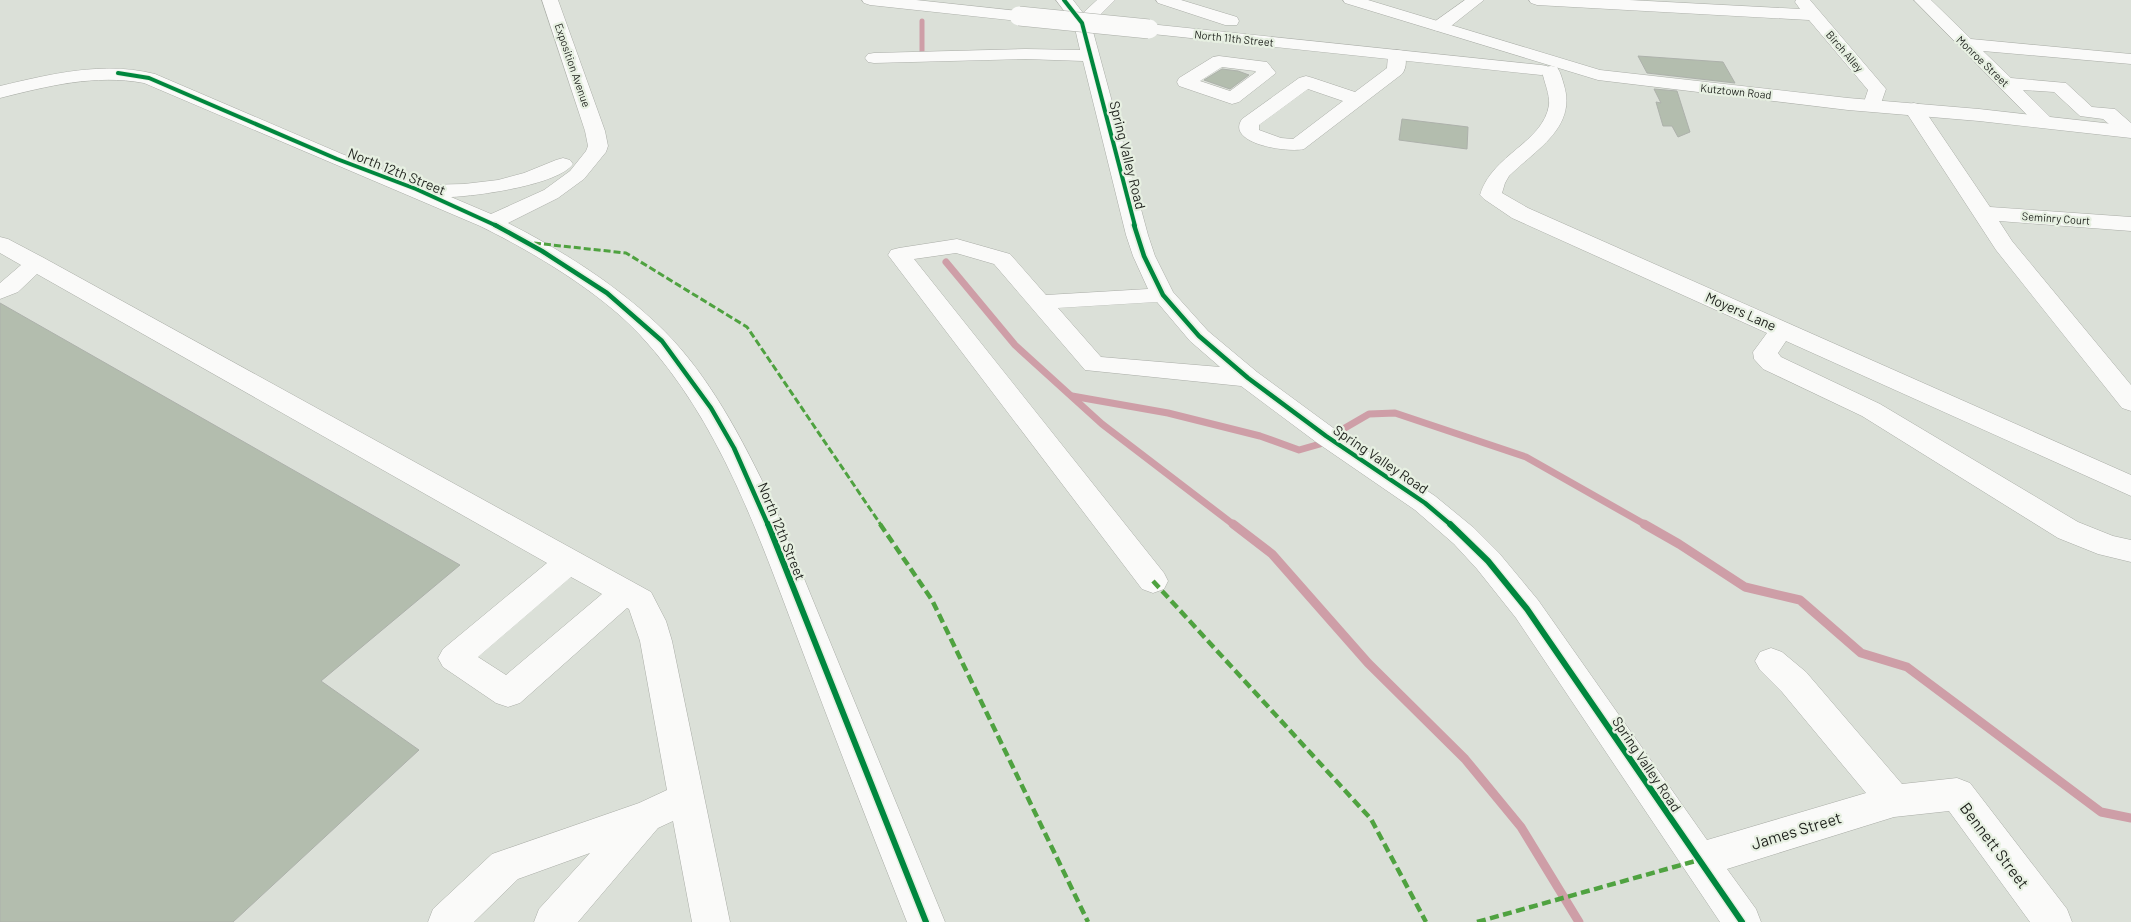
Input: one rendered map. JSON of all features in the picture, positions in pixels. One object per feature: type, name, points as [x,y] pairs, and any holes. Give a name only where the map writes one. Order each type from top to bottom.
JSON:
[{"type":"street","name":"Exposition Avenue","points":[[490,222],[518,211],[565,185],[577,175],[596,152],[598,146],[595,131],[550,0]]},
{"type":"street","name":"North 11th Street","points":[[870,0],[1598,75]]},
{"type":"street","name":"Spring Valley Road","points":[[1064,0],[1082,23],[1137,236],[1144,256],[1163,295],[1199,336],[1248,378],[1326,436],[1425,503],[1464,536],[1488,560],[1527,609],[1742,922]]},
{"type":"street","points":[[1082,23],[1107,0]]},
{"type":"street","points":[[1164,0],[1231,21]]},
{"type":"street","name":"Kutztown Road","points":[[1351,0],[1598,75],[1848,104],[2045,122],[2125,135]]},
{"type":"street","points":[[1440,26],[1476,0]]},
{"type":"street","points":[[1537,0],[1626,2],[1814,15]]},
{"type":"street","name":"Birch Alley","points":[[1801,0],[1877,89],[1872,105]]},
{"type":"street","name":"Monroe Street","points":[[1922,0],[2045,122]]},
{"type":"street","points":[[1261,66],[1270,41]]},
{"type":"street","points":[[1966,44],[2131,59]]},
{"type":"street","points":[[874,58],[1025,54],[1091,56]]},
{"type":"street","points":[[1357,100],[1306,82],[1248,123],[1250,133],[1278,144],[1297,145],[1357,100],[1396,70],[1397,55]]},
{"type":"street","name":"Moyers Lane","points":[[1551,71],[1559,103],[1555,118],[1543,135],[1497,176],[1491,186],[1491,195],[1520,213],[2131,486]]},
{"type":"street","name":"North 12th Street","points":[[0,92],[69,76],[118,73],[149,78],[337,159],[416,189],[490,222],[542,251],[607,293],[662,341],[711,408],[734,448],[754,490],[926,922]]},
{"type":"street","points":[[2005,82],[2059,87],[2087,112],[2108,113],[2125,135]]},
{"type":"street","points":[[1914,109],[2004,246],[2131,402]]},
{"type":"street","points":[[490,222],[500,206],[520,190],[563,164],[579,150],[595,131]]},
{"type":"street","points":[[416,189],[445,192],[490,188],[529,179],[563,164]]},
{"type":"street","points":[[542,251],[531,242],[530,234],[539,214],[565,185]]},
{"type":"street","name":"Seminry Court","points":[[1982,213],[2131,224]]},
{"type":"street","points":[[0,244],[640,601],[654,635],[711,922]]},
{"type":"street","points":[[1153,581],[899,255],[957,246],[1002,259],[1094,364],[1248,378]]},
{"type":"street","points":[[0,292],[10,287],[36,263]]},
{"type":"street","points":[[1040,302],[1163,295]]},
{"type":"street","points":[[1782,330],[1765,352],[1767,359],[1772,363],[1870,410],[2068,530],[2108,546],[2131,551]]},
{"type":"street","points":[[569,562],[454,658],[508,693],[624,593]]},
{"type":"street","points":[[1771,661],[1794,682],[1894,801]]},
{"type":"street","name":"Bennett Street","points":[[1894,801],[1957,794],[2053,922]]},
{"type":"street","points":[[447,922],[505,866],[647,816],[687,798]]},
{"type":"street","name":"James Street","points":[[1698,860],[1894,801]]},
{"type":"street","points":[[554,922],[647,816]]},
{"type":"building","points":[[1638,56],[1723,62],[1735,83],[1647,73]]},
{"type":"building","points":[[1222,69],[1238,71],[1249,75],[1230,89],[1204,80]]},
{"type":"building","points":[[1654,89],[1677,91],[1690,132],[1678,137],[1672,126],[1663,126],[1656,102],[1661,103]]},
{"type":"building","points":[[1402,119],[1468,127],[1467,149],[1399,140]]},
{"type":"building","points":[[0,303],[460,565],[321,681],[419,750],[233,922],[0,922]]},
{"type":"waterway","points":[[922,21],[922,54]]},
{"type":"waterway","points":[[946,262],[1015,345],[1102,424],[1234,525]]},
{"type":"waterway","points":[[1072,396],[1168,413],[1260,436],[1299,450],[1320,444]]},
{"type":"waterway","points":[[1338,432],[1369,414],[1395,413],[1526,457],[1646,525]]},
{"type":"waterway","points":[[1233,524],[1272,554],[1368,663],[1465,759],[1521,827],[1579,922]]},
{"type":"waterway","points":[[1644,524],[1679,544],[1745,587],[1800,600],[1861,653],[1907,667],[2101,812],[2131,818]]},
{"type":"marked path","points":[[534,243],[626,253],[747,327],[932,600],[1088,922]]},
{"type":"marked path","points":[[1153,581],[1371,819],[1426,922]]},
{"type":"marked path","points":[[1477,922],[1699,860]]},
{"type":"cycle path","points":[[1064,0],[1082,23],[1137,235],[1144,256],[1163,295],[1199,336],[1248,378],[1326,436],[1425,503],[1464,536],[1488,561],[1527,609],[1742,922]]},
{"type":"cycle path","points":[[118,73],[149,78],[337,159],[416,189],[490,222],[542,251],[607,293],[662,341],[711,408],[734,448],[754,490],[926,922]]}]
